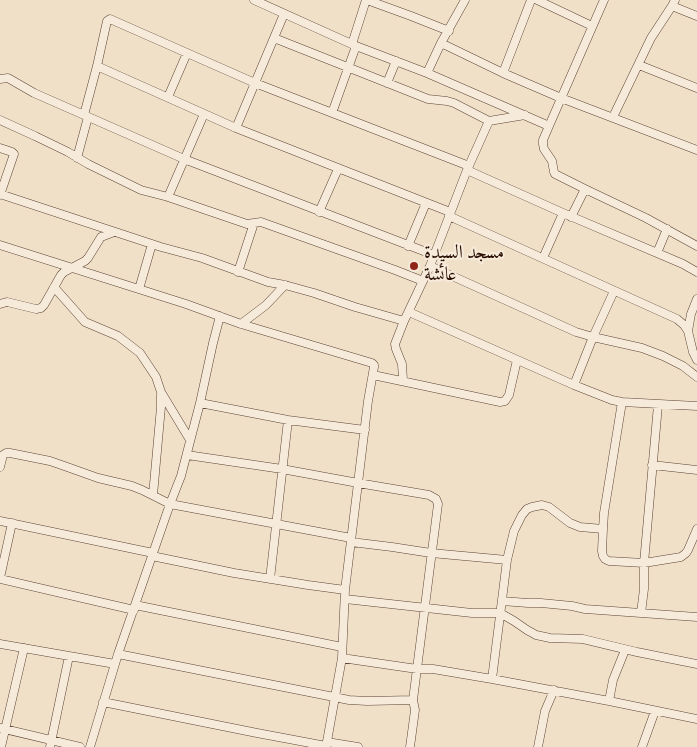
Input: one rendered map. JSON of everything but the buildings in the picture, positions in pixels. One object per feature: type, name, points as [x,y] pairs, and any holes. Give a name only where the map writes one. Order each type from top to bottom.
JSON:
[{"type":"street","points":[[254,0],[354,45],[427,73],[549,126]]},
{"type":"street","points":[[332,113],[348,68],[366,0],[449,31]]},
{"type":"street","points":[[427,73],[465,0]]},
{"type":"street","points":[[503,73],[531,0]]},
{"type":"street","points":[[537,0],[592,26]]},
{"type":"street","points":[[604,0],[543,140],[544,149],[552,161],[554,172],[557,175],[646,218],[697,246]]},
{"type":"street","points":[[613,117],[651,38],[673,3],[697,16]]},
{"type":"street","points":[[236,128],[284,14]]},
{"type":"street","points":[[77,158],[107,21],[110,19],[255,83],[468,168],[571,217],[683,264],[697,272]]},
{"type":"street","points":[[274,38],[428,99],[447,101],[489,121],[525,115]]},
{"type":"street","points":[[441,43],[561,98],[697,150]]},
{"type":"street","points":[[168,97],[188,53]]},
{"type":"street","points":[[387,82],[396,62]]},
{"type":"street","points":[[638,65],[697,88]]},
{"type":"street","points":[[97,66],[236,128],[426,203],[670,316],[684,325],[688,331],[697,360]]},
{"type":"street","points":[[0,79],[8,78],[34,93],[184,160],[434,256]]},
{"type":"street","points":[[168,197],[204,114]]},
{"type":"street","points":[[0,120],[131,186],[247,224],[261,222],[423,281]]},
{"type":"street","points":[[403,380],[402,364],[395,344],[430,266],[468,168],[489,121]]},
{"type":"street","points":[[0,148],[14,152],[0,195],[152,244],[202,258],[268,282],[314,293],[404,321]]},
{"type":"street","points":[[320,212],[338,169]]},
{"type":"street","points":[[571,217],[585,189]]},
{"type":"street","points":[[408,246],[426,203]]},
{"type":"street","points":[[543,258],[563,213]]},
{"type":"street","points":[[238,272],[254,224]]},
{"type":"street","points":[[657,253],[667,229]]},
{"type":"street","points":[[0,304],[7,302],[42,308],[61,275],[85,261],[101,237],[114,232]]},
{"type":"street","points":[[139,289],[152,244]]},
{"type":"street","points":[[0,245],[241,324],[372,363],[374,367],[368,401],[345,590],[342,658],[326,745]]},
{"type":"street","points":[[430,266],[564,327],[593,337],[642,348],[663,356],[683,366],[697,377]]},
{"type":"street","points":[[241,324],[266,305],[285,285]]},
{"type":"street","points":[[54,287],[85,322],[118,336],[140,353],[190,440]]},
{"type":"street","points":[[574,385],[614,291]]},
{"type":"street","points":[[688,331],[697,299]]},
{"type":"street","points":[[408,312],[612,400],[658,405],[697,406]]},
{"type":"street","points":[[90,747],[118,654],[181,476],[220,316]]},
{"type":"street","points":[[373,375],[500,402],[505,401],[509,395],[517,360]]},
{"type":"street","points":[[153,495],[162,407],[161,392]]},
{"type":"street","points":[[622,402],[603,530],[603,556],[610,561],[644,563],[680,557],[688,550],[697,528]]},
{"type":"street","points":[[200,404],[288,420],[365,430]]},
{"type":"street","points":[[642,613],[644,563],[658,405]]},
{"type":"street","points":[[270,579],[288,420]]},
{"type":"street","points":[[0,467],[3,455],[10,453],[132,486],[170,504],[431,554],[507,560]]},
{"type":"street","points":[[187,455],[282,469],[429,495],[436,499],[438,504],[413,700],[415,710],[410,747]]},
{"type":"street","points":[[652,466],[697,470]]},
{"type":"street","points":[[492,679],[507,560],[518,521],[527,510],[542,505],[549,507],[570,523],[580,527],[603,530]]},
{"type":"street","points":[[0,521],[270,579],[345,590]]},
{"type":"street","points":[[12,523],[0,579],[342,647]]},
{"type":"street","points":[[345,599],[472,613],[500,613],[536,635],[550,638],[583,639],[625,650],[697,664]]},
{"type":"street","points":[[502,601],[697,617]]},
{"type":"street","points":[[0,644],[115,664]]},
{"type":"street","points":[[1,747],[3,729],[24,648]]},
{"type":"street","points":[[609,701],[612,680],[625,650]]},
{"type":"street","points":[[118,654],[334,697],[367,701],[413,700]]},
{"type":"street","points":[[51,744],[69,656]]},
{"type":"street","points":[[342,658],[417,669],[433,669],[492,679],[697,719]]},
{"type":"street","points":[[538,747],[545,711],[554,690]]},
{"type":"street","points":[[103,702],[257,734],[326,745],[358,747]]},
{"type":"street","points":[[642,747],[655,711]]},
{"type":"street","points":[[3,729],[51,744],[80,747]]},
{"type":"place","name":"مسجد السيدة عائشة","points":[[414,266]]}]
